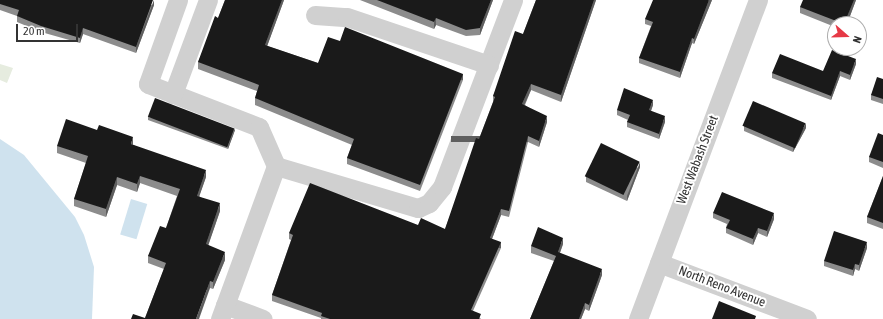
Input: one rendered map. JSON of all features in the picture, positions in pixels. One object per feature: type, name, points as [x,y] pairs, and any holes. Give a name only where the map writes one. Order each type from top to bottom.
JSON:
[{"type":"street","points":[[178,0],[148,84],[259,128],[276,166],[222,312],[263,319]]},
{"type":"street","points":[[276,166],[405,206],[418,208],[429,203],[442,187],[513,0]]},
{"type":"street","name":"West Wabash Street","points":[[638,319],[758,0]]},
{"type":"street","points":[[173,94],[203,2]]},
{"type":"street","points":[[315,15],[347,17],[489,65]]},
{"type":"street","name":"North Reno Avenue","points":[[659,263],[807,319]]},
{"type":"shaded area","points":[[0,64],[13,68],[7,83],[0,80]]},
{"type":"water","points":[[0,139],[24,155],[75,217],[84,235],[94,267],[92,319],[0,319]]},
{"type":"water","points":[[131,199],[147,204],[136,239],[120,234]]},
{"type":"building","points":[[0,0],[153,0],[136,47],[83,28],[80,38],[41,26],[17,16],[19,10],[0,4]]},
{"type":"building","points":[[225,0],[282,0],[265,45],[318,63],[328,37],[340,41],[345,27],[463,74],[420,185],[347,158],[354,139],[255,98],[259,85],[198,62],[215,16],[218,18]]},
{"type":"building","points":[[377,0],[491,0],[480,28],[466,30],[436,18],[434,22]]},
{"type":"building","points":[[536,0],[594,0],[561,95],[531,84],[522,104],[547,116],[539,141],[528,136],[509,211],[501,209],[490,238],[501,242],[471,310],[481,314],[479,319],[330,319],[321,316],[322,313],[272,295],[293,235],[289,233],[310,183],[418,225],[421,218],[445,229],[476,138],[479,139],[495,97],[493,96],[515,31],[523,34]]},
{"type":"building","points":[[653,0],[709,0],[694,39],[692,38],[680,72],[639,58],[653,22],[645,19]]},
{"type":"building","points":[[803,0],[854,0],[847,16],[827,16],[827,17],[800,7]]},
{"type":"building","points":[[780,54],[823,71],[829,56],[848,56],[856,59],[850,75],[840,71],[831,96],[772,73]]},
{"type":"building","points":[[877,77],[883,79],[883,99],[871,95]]},
{"type":"building","points":[[624,88],[653,100],[649,110],[665,116],[659,134],[627,122],[630,115],[617,110]]},
{"type":"building","points":[[155,98],[234,128],[227,147],[148,117]]},
{"type":"building","points":[[753,101],[805,123],[795,148],[742,126]]},
{"type":"building","points":[[66,119],[97,130],[99,125],[133,137],[131,144],[206,170],[197,196],[220,203],[206,244],[225,252],[213,282],[210,281],[196,319],[131,319],[133,314],[145,318],[166,263],[148,256],[160,226],[166,228],[180,189],[140,176],[137,184],[117,177],[106,209],[74,199],[88,156],[57,146]]},
{"type":"building","points":[[878,133],[883,135],[883,162],[869,157]]},
{"type":"building","points":[[601,143],[640,162],[623,195],[585,176]]},
{"type":"building","points":[[883,176],[883,223],[867,217]]},
{"type":"building","points":[[722,192],[774,213],[767,231],[758,228],[753,239],[726,228],[730,220],[713,213]]},
{"type":"building","points":[[538,227],[563,238],[558,252],[602,269],[589,305],[585,303],[579,319],[530,319],[556,256],[531,246]]},
{"type":"building","points":[[834,231],[867,242],[859,265],[855,264],[853,270],[824,261]]},
{"type":"building","points":[[719,301],[756,316],[755,319],[712,319]]}]
